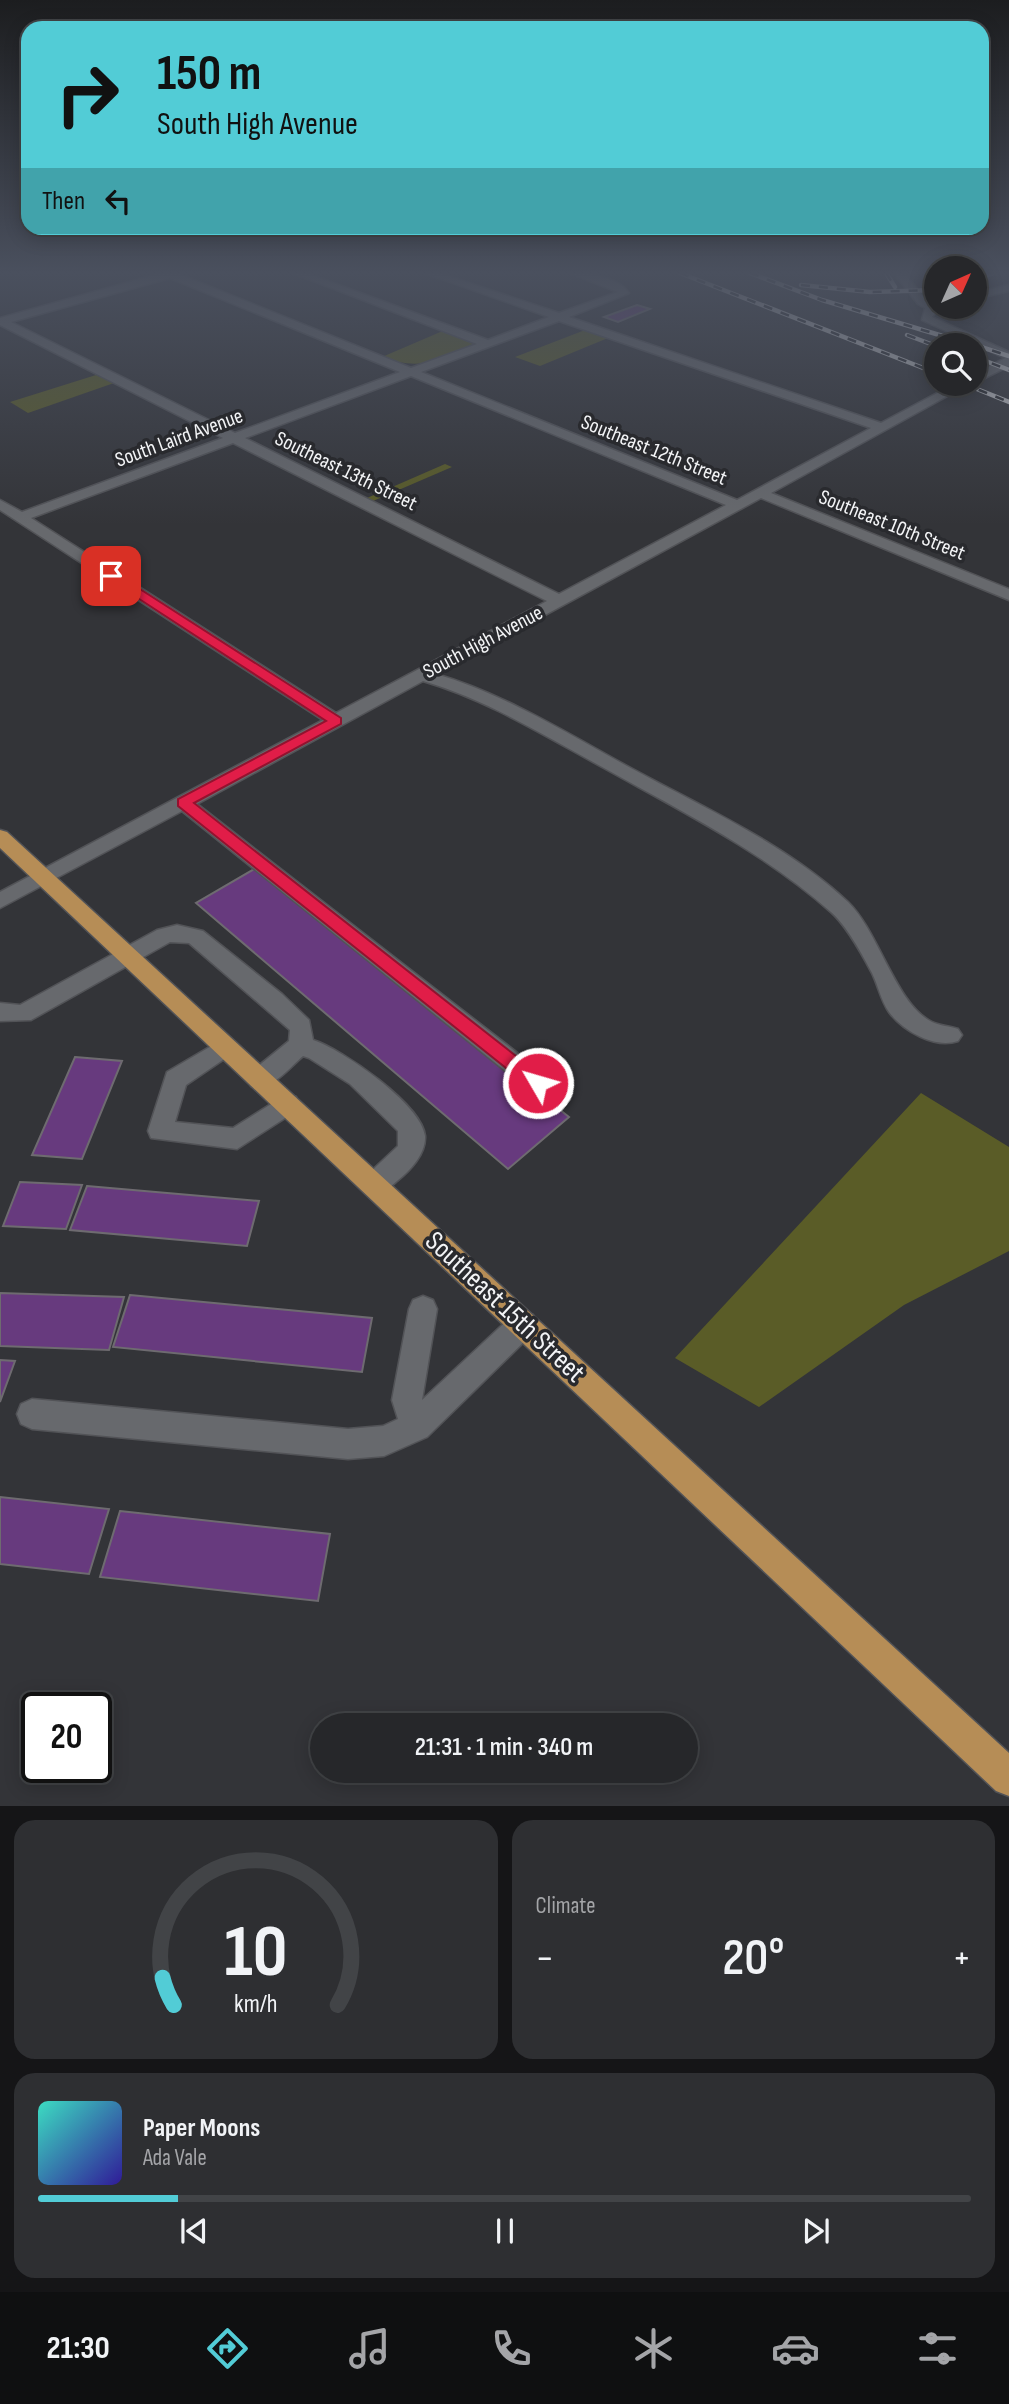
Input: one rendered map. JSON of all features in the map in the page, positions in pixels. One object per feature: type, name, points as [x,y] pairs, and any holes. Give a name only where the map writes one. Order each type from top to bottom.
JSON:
[{"type":"main road","name":"Southeast 15th Street","points":[[0,838],[1009,1778]]},
{"type":"street","name":"Southeast 13th Street","points":[[72,357],[560,601]]},
{"type":"street","name":"Southeast 12th Street","points":[[374,357],[737,505]]},
{"type":"street","name":"South Laird Avenue","points":[[21,517],[454,357]]},
{"type":"street","points":[[676,357],[883,428]]},
{"type":"street","points":[[987,371],[1006,357]]},
{"type":"street","name":"South High Avenue","points":[[0,901],[940,396]]},
{"type":"street","name":"Southeast 10th Street","points":[[760,493],[1009,595]]},
{"type":"street","points":[[0,504],[336,721]]},
{"type":"street","points":[[421,675],[469,689],[527,719],[734,832],[800,873],[843,910],[882,971],[898,1007],[926,1030],[950,1035]]},
{"type":"street","points":[[184,803],[538,1083]]},
{"type":"street","points":[[0,1012],[23,1014],[165,935],[177,933],[195,936],[274,1000],[301,1026],[303,1036],[299,1046],[260,1079]]},
{"type":"street","points":[[225,1046],[176,1079],[160,1131],[237,1139],[287,1104]]},
{"type":"street","points":[[299,1046],[315,1048],[335,1059],[410,1125],[415,1135],[413,1146],[396,1167],[374,1185]]},
{"type":"street","points":[[416,1426],[407,1400],[423,1309]]},
{"type":"street","points":[[32,1413],[348,1444],[384,1441],[416,1426],[523,1324]]},
{"type":"shaded area","points":[[383,357],[447,357],[422,363],[397,362]]},
{"type":"shaded area","points":[[516,357],[561,357],[540,366]]},
{"type":"shaded area","points":[[96,375],[114,383],[28,413],[10,402]]},
{"type":"shaded area","points":[[445,464],[452,467],[373,501],[367,498]]},
{"type":"shaded area","points":[[921,1093],[1009,1147],[1009,1251],[904,1305],[759,1407],[675,1358]]},
{"type":"building","points":[[256,868],[569,1117],[508,1169],[196,903]]},
{"type":"building","points":[[75,1057],[122,1061],[82,1159],[32,1155]]},
{"type":"building","points":[[20,1182],[82,1185],[66,1229],[3,1226]]},
{"type":"building","points":[[87,1186],[259,1201],[247,1246],[70,1230]]},
{"type":"building","points":[[0,1293],[124,1297],[109,1350],[0,1346]]},
{"type":"building","points":[[130,1295],[372,1318],[362,1372],[113,1347]]},
{"type":"building","points":[[0,1360],[15,1361],[0,1402]]},
{"type":"building","points":[[0,1497],[109,1509],[89,1574],[0,1564]]},
{"type":"building","points":[[120,1511],[330,1534],[318,1601],[100,1577]]},
{"type":"railway","points":[[896,357],[924,368]]},
{"type":"railway","points":[[987,362],[1009,370]]},
{"type":"railway","points":[[987,393],[1009,402]]},
{"type":"route","points":[[111,576],[336,721],[184,803],[538,1083]]}]
